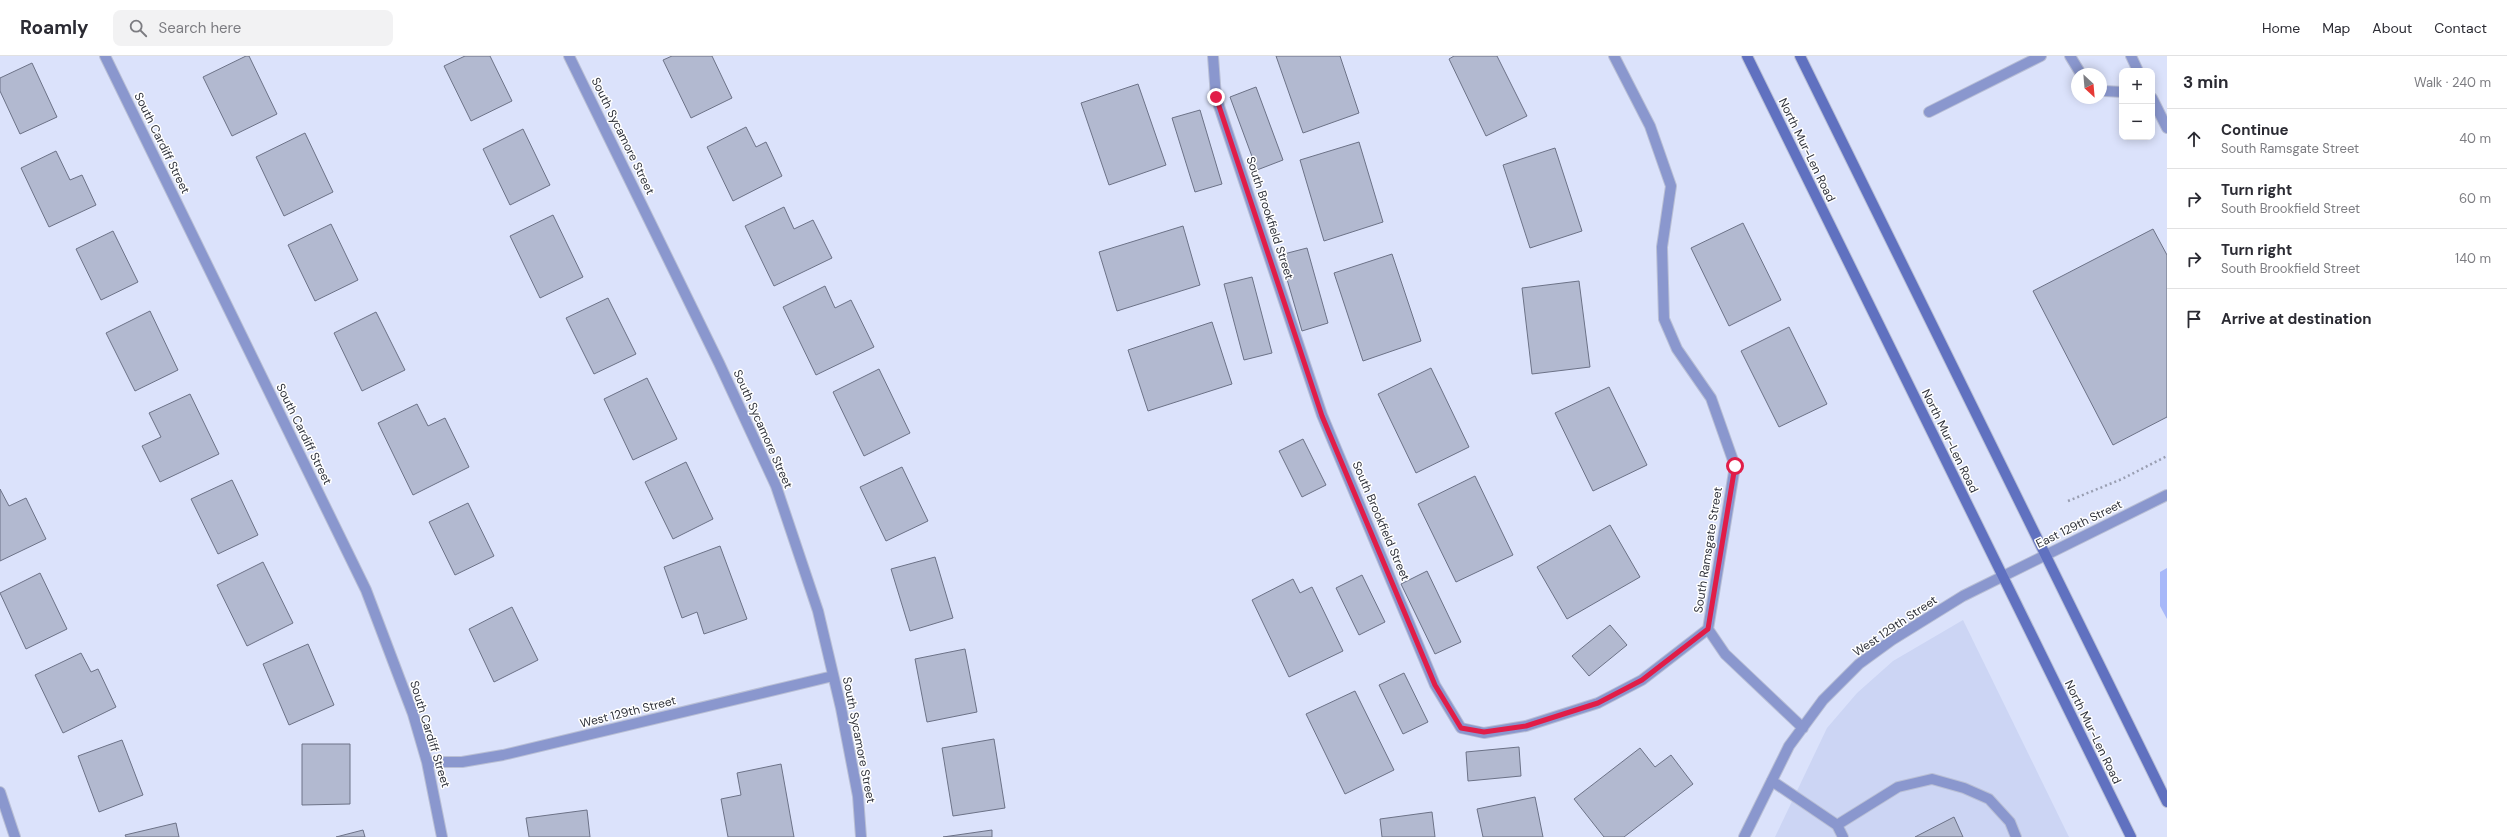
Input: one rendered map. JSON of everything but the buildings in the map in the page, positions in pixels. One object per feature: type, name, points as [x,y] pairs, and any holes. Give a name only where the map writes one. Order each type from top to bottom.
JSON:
[{"type":"main road","name":"North Mur-Len Road","points":[[1747,56],[2131,837]]},
{"type":"main road","points":[[1800,56],[2167,802]]},
{"type":"street","name":"South Cardiff Street","points":[[105,56],[366,590],[413,714],[427,762],[442,837]]},
{"type":"street","name":"South Sycamore Street","points":[[569,56],[719,363],[776,486],[818,611],[858,796],[861,837]]},
{"type":"street","name":"South Brookfield Street","points":[[1213,56],[1216,97],[1322,416],[1435,685],[1461,728],[1484,732],[1526,726],[1598,703],[1642,680],[1708,629]]},
{"type":"street","name":"South Ramsgate Street","points":[[1614,56],[1650,126],[1671,186],[1662,247],[1664,319],[1677,349],[1711,398],[1735,466],[1708,629],[1725,654],[1802,728]]},
{"type":"street","points":[[1929,112],[2041,56]]},
{"type":"street","points":[[2070,56],[2077,68]]},
{"type":"street","points":[[2131,56],[2137,68]]},
{"type":"street","points":[[2107,91],[2119,92]]},
{"type":"street","points":[[2155,104],[2167,128]]},
{"type":"street","name":"East 129th Street","points":[[2002,577],[2167,495]]},
{"type":"street","name":"West 129th Street","points":[[1744,837],[1790,746],[1822,700],[1859,664],[1892,640],[1963,596],[2002,577]]},
{"type":"street","name":"West 129th Street","points":[[427,762],[462,762],[503,755],[833,676]]},
{"type":"street","points":[[1837,824],[1898,787],[1932,779],[1964,788],[1989,799],[2010,822],[2016,837]]},
{"type":"street","points":[[1772,780],[1837,824],[1843,837]]},
{"type":"street","points":[[0,792],[15,837]]},
{"type":"path","points":[[2068,501],[2122,479],[2167,456]]},
{"type":"shaded area","points":[[2167,568],[2167,619],[2160,606],[2160,572]]},
{"type":"shaded area","points":[[1963,620],[2069,837],[1775,837],[1827,728],[1857,693],[1893,661]]},
{"type":"route","points":[[1216,97],[1322,416],[1435,685],[1461,728],[1484,732],[1526,726],[1598,703],[1642,680],[1708,629],[1735,466]]}]
